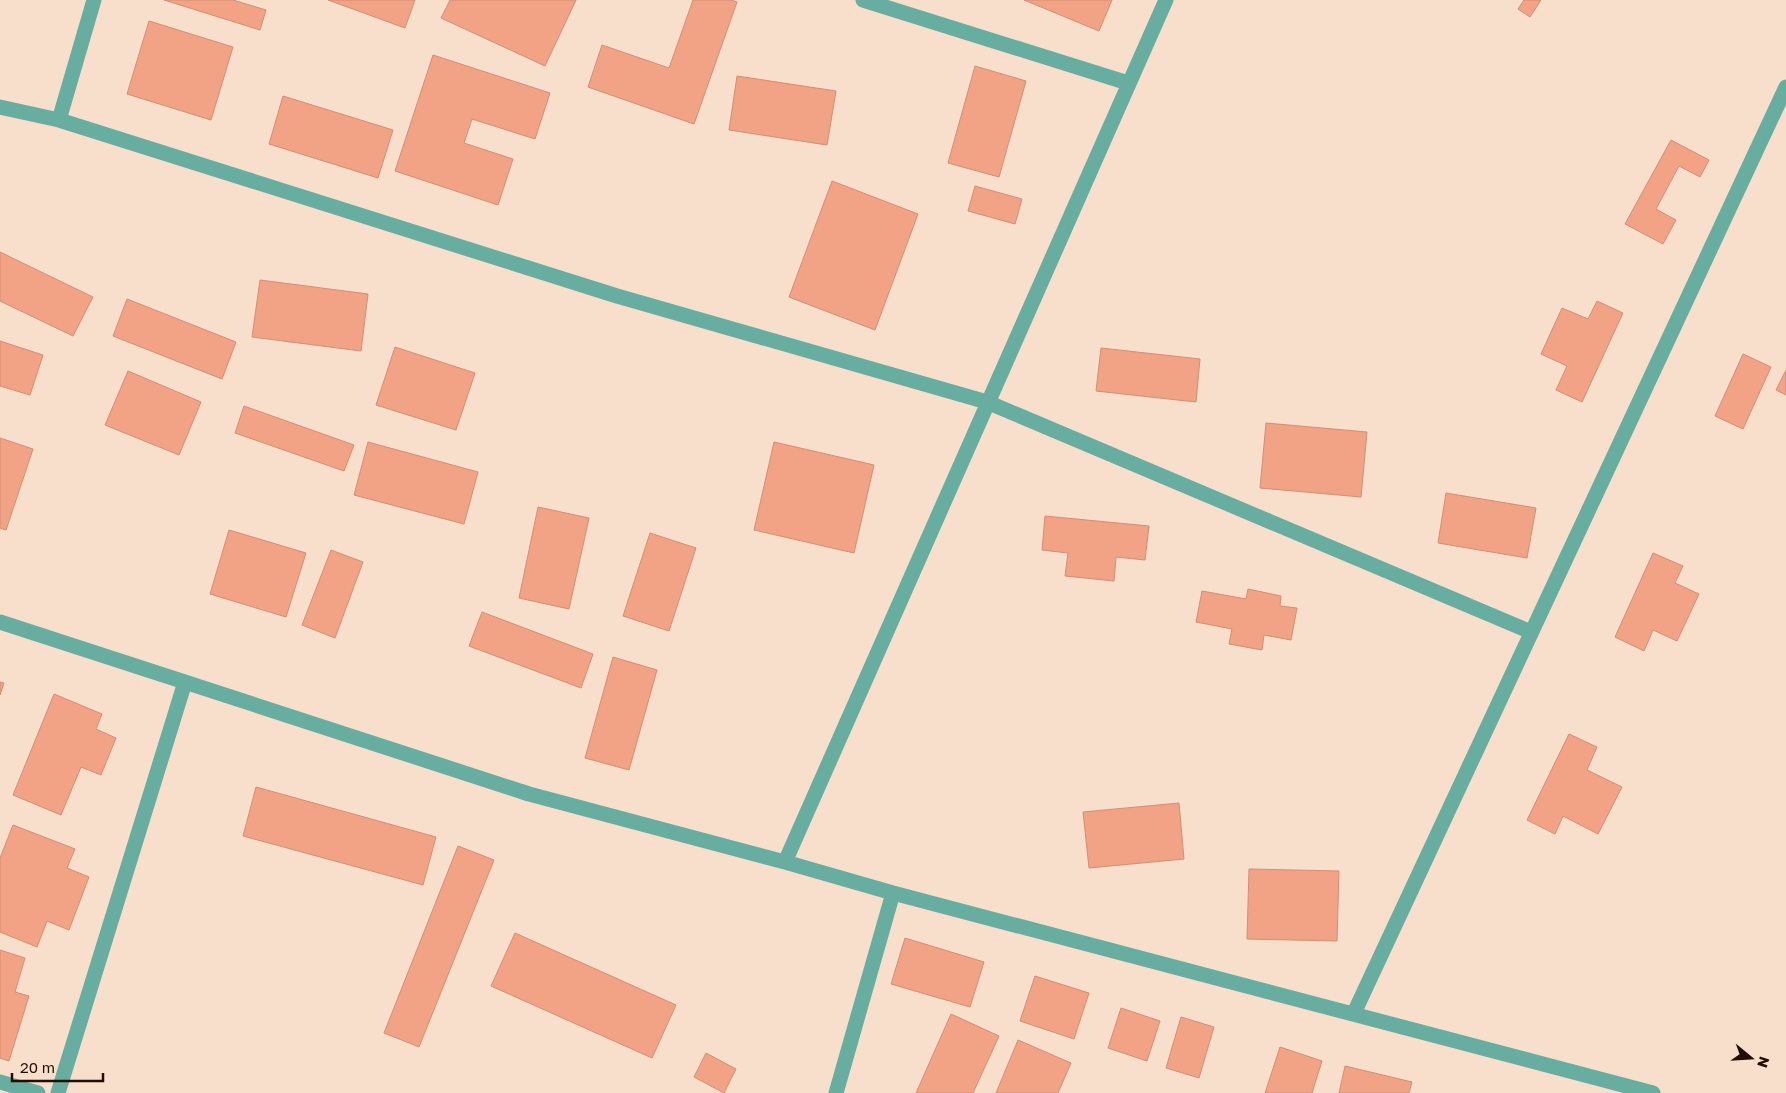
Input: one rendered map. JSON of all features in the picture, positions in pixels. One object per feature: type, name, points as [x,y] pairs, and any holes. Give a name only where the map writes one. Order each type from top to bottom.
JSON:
[{"type":"street","points":[[59,120],[94,0]]},
{"type":"street","points":[[863,0],[1128,83]]},
{"type":"street","points":[[785,862],[1166,0]]},
{"type":"street","points":[[1354,1013],[1786,88]]},
{"type":"street","points":[[0,107],[59,120],[617,296],[987,402],[1531,632]]},
{"type":"street","points":[[0,622],[529,794],[785,862],[892,893],[1354,1013],[1624,1089],[1653,1093]]},
{"type":"street","points":[[58,1093],[185,682]]},
{"type":"street","points":[[836,1093],[892,893]]},
{"type":"street","points":[[0,1082],[38,1093]]},
{"type":"building","points":[[164,0],[233,0],[266,10],[260,30]]},
{"type":"building","points":[[328,0],[415,0],[405,28]]},
{"type":"building","points":[[450,0],[576,0],[545,66],[441,18]]},
{"type":"building","points":[[693,0],[731,0],[737,2],[694,124],[588,87],[602,45],[669,68]]},
{"type":"building","points":[[1024,0],[1112,0],[1099,31]]},
{"type":"building","points":[[1524,0],[1541,0],[1530,17],[1518,9]]},
{"type":"building","points":[[149,21],[233,47],[211,120],[127,94]]},
{"type":"building","points":[[433,55],[550,93],[535,139],[472,119],[464,143],[513,159],[498,205],[395,171]]},
{"type":"building","points":[[975,66],[1026,81],[999,177],[948,163]]},
{"type":"building","points":[[737,76],[836,91],[827,145],[729,130]]},
{"type":"building","points":[[283,96],[393,130],[378,178],[269,144]]},
{"type":"building","points":[[1671,140],[1709,160],[1700,177],[1679,166],[1656,209],[1676,220],[1663,244],[1625,224]]},
{"type":"building","points":[[832,181],[918,214],[875,330],[789,297]]},
{"type":"building","points":[[975,186],[1022,199],[1015,224],[968,211]]},
{"type":"building","points":[[0,252],[93,297],[73,336],[0,301]]},
{"type":"building","points":[[260,280],[368,294],[361,351],[252,337]]},
{"type":"building","points":[[127,299],[236,342],[222,379],[113,336]]},
{"type":"building","points":[[1597,301],[1623,313],[1582,402],[1556,390],[1567,366],[1541,354],[1562,308],[1588,319]]},
{"type":"building","points":[[0,341],[43,355],[30,395],[0,386]]},
{"type":"building","points":[[395,347],[475,373],[456,430],[376,405]]},
{"type":"building","points":[[1101,348],[1200,359],[1196,402],[1096,391]]},
{"type":"building","points":[[1743,354],[1771,367],[1743,429],[1715,416]]},
{"type":"building","points":[[1786,370],[1786,395],[1776,390]]},
{"type":"building","points":[[128,371],[201,402],[179,455],[105,425]]},
{"type":"building","points":[[244,406],[354,445],[344,471],[235,433]]},
{"type":"building","points":[[1266,423],[1367,432],[1361,497],[1260,488]]},
{"type":"building","points":[[0,438],[33,449],[6,530],[0,528]]},
{"type":"building","points":[[368,442],[478,472],[464,524],[354,495]]},
{"type":"building","points":[[774,442],[874,465],[854,553],[754,530]]},
{"type":"building","points":[[1446,493],[1536,508],[1527,558],[1438,543]]},
{"type":"building","points":[[538,507],[589,518],[569,609],[519,598]]},
{"type":"building","points":[[1045,516],[1149,526],[1145,560],[1116,557],[1114,581],[1065,576],[1068,553],[1042,550]]},
{"type":"building","points":[[229,530],[306,553],[286,617],[210,594]]},
{"type":"building","points":[[650,533],[696,548],[669,631],[623,616]]},
{"type":"building","points":[[331,550],[363,562],[335,638],[302,625]]},
{"type":"building","points":[[1653,553],[1683,566],[1675,583],[1699,594],[1677,641],[1653,630],[1644,651],[1615,637]]},
{"type":"building","points":[[1248,589],[1281,596],[1280,606],[1297,608],[1291,640],[1264,635],[1262,650],[1229,644],[1232,629],[1196,622],[1202,591],[1246,599]]},
{"type":"building","points":[[482,612],[593,654],[581,688],[469,646]]},
{"type":"building","points":[[613,657],[657,670],[629,770],[585,758]]},
{"type":"building","points":[[0,682],[4,683],[0,695]]},
{"type":"building","points":[[54,694],[102,714],[96,729],[116,738],[101,775],[81,767],[61,815],[13,795]]},
{"type":"building","points":[[1569,734],[1597,747],[1587,770],[1622,787],[1598,834],[1563,816],[1555,834],[1527,820]]},
{"type":"building","points":[[256,787],[436,837],[423,885],[243,836]]},
{"type":"building","points":[[1179,803],[1184,859],[1089,868],[1083,812]]},
{"type":"building","points":[[13,825],[75,849],[67,868],[89,877],[69,930],[47,921],[37,947],[0,932],[0,858]]},
{"type":"building","points":[[458,846],[494,860],[419,1047],[384,1033]]},
{"type":"building","points":[[1249,869],[1339,871],[1337,941],[1247,939]]},
{"type":"building","points":[[515,933],[676,1005],[652,1058],[491,986]]},
{"type":"building","points":[[905,938],[984,962],[970,1007],[891,984]]},
{"type":"building","points":[[0,950],[25,958],[15,992],[29,996],[9,1061],[0,1058]]},
{"type":"building","points":[[1035,976],[1089,993],[1074,1039],[1020,1021]]},
{"type":"building","points":[[1121,1008],[1160,1021],[1147,1061],[1108,1048]]},
{"type":"building","points":[[951,1014],[999,1036],[973,1093],[916,1093]]},
{"type":"building","points":[[1181,1017],[1214,1027],[1199,1078],[1166,1068]]},
{"type":"building","points":[[1018,1040],[1071,1063],[1058,1093],[996,1093]]},
{"type":"building","points":[[1280,1047],[1322,1061],[1312,1093],[1265,1093]]},
{"type":"building","points":[[706,1053],[736,1069],[724,1093],[694,1077]]},
{"type":"building","points":[[1345,1066],[1412,1082],[1409,1093],[1339,1093]]}]
